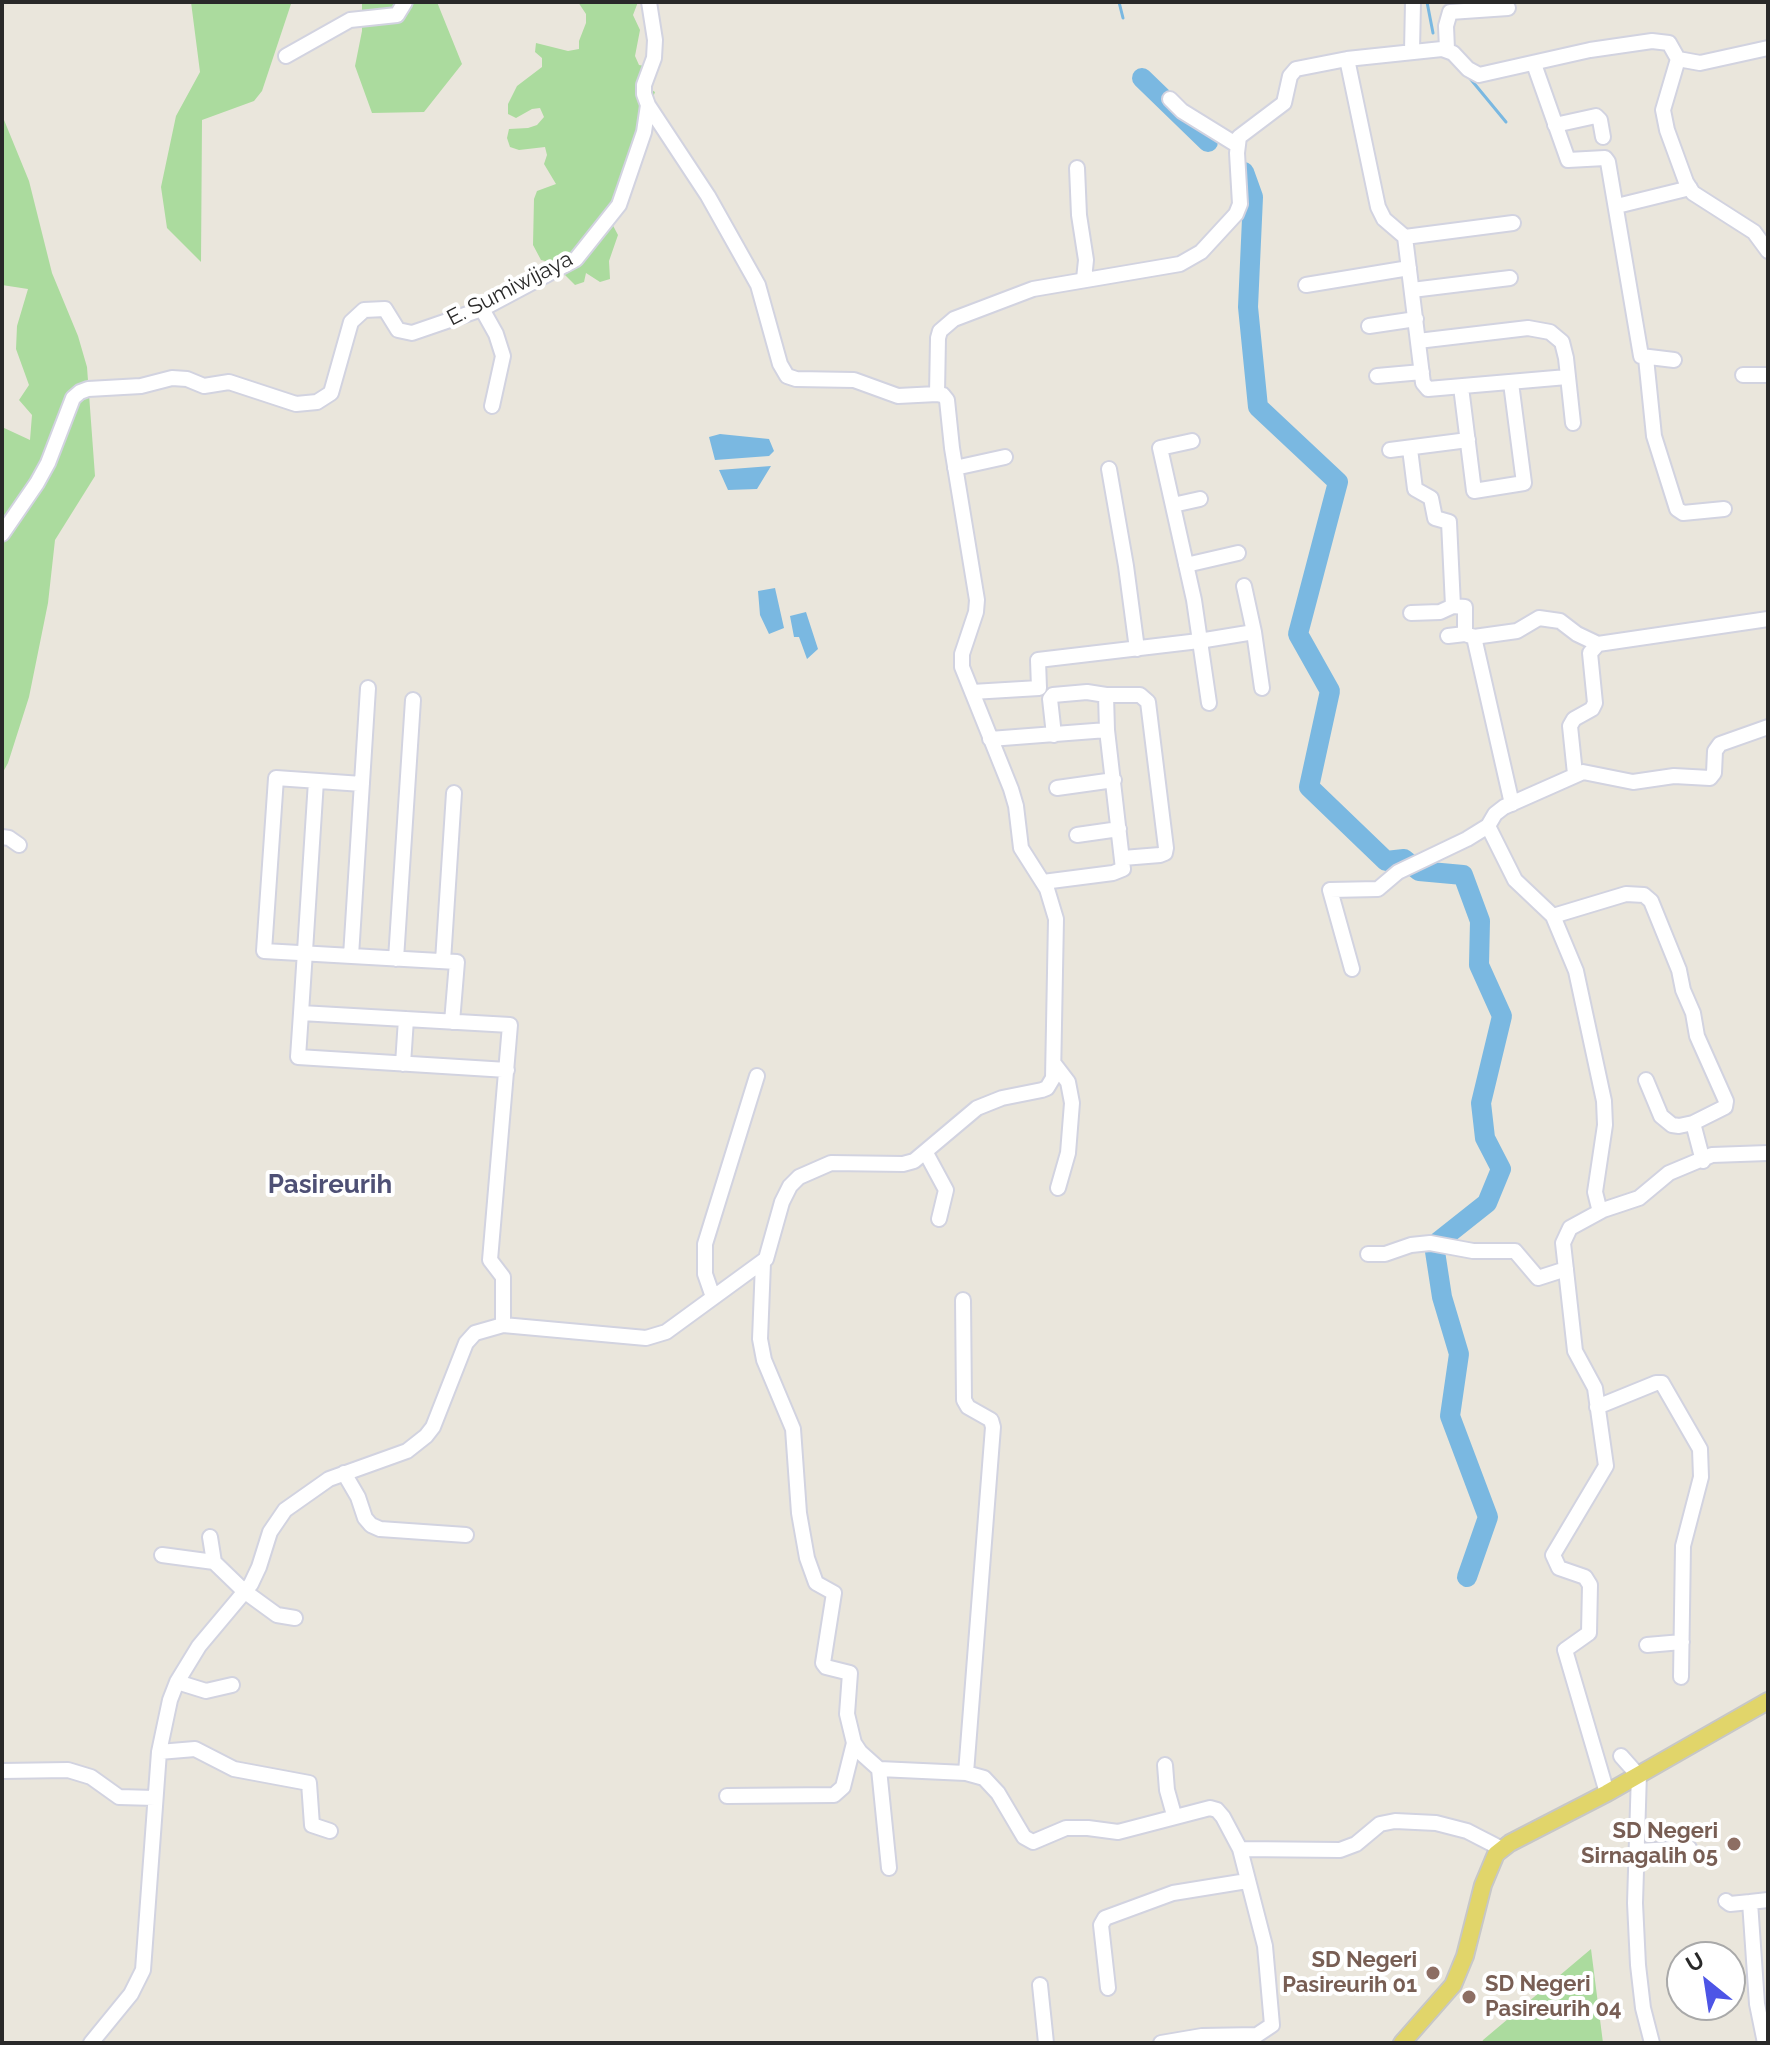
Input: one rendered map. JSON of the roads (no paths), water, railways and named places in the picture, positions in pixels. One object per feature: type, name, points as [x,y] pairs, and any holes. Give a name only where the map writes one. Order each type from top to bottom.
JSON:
[{"type":"main road","points":[[1402,2043],[1453,1985],[1465,1956],[1491,1863],[1502,1849],[1768,1701]]},
{"type":"street","points":[[286,56],[350,20],[397,15],[405,2]]},
{"type":"street","name":"E. Sumiwijaya","points":[[2,534],[48,463],[73,398],[80,392],[141,386],[172,378],[187,379],[204,386],[229,382],[296,404],[317,402],[331,393],[347,331],[351,322],[364,310],[385,309],[398,330],[406,334],[427,329],[482,309],[576,259],[619,205],[644,132],[648,105],[644,85],[654,58],[655,40],[649,2]]},
{"type":"street","points":[[1412,51],[1413,2]]},
{"type":"street","points":[[1508,8],[1450,12],[1446,26],[1447,49],[1479,75],[1590,50],[1652,41],[1669,43],[1678,59],[1663,110],[1677,162],[1693,193],[1766,243]]},
{"type":"street","points":[[1678,59],[1715,62],[1768,48]]},
{"type":"street","points":[[937,394],[940,331],[963,314],[1015,294],[1084,279],[1180,264],[1201,252],[1236,214],[1240,204],[1237,145],[1244,131],[1284,103],[1292,72],[1305,66],[1347,59],[1447,49]]},
{"type":"street","points":[[1347,59],[1378,207],[1384,219],[1405,237],[1423,383],[1428,389],[1567,377]]},
{"type":"street","points":[[1534,64],[1568,160],[1607,160],[1640,354],[1646,358],[1674,360]]},
{"type":"street","points":[[1170,99],[1189,116],[1237,145]]},
{"type":"street","points":[[91,2043],[131,1994],[143,1970],[159,1752],[165,1715],[177,1682],[211,1629],[256,1576],[270,1532],[285,1510],[313,1488],[344,1473],[407,1451],[426,1436],[433,1427],[466,1343],[480,1330],[503,1325],[646,1338],[666,1332],[763,1263],[769,1254],[782,1202],[799,1177],[831,1163],[903,1164],[914,1161],[984,1104],[1047,1088],[1053,1078],[1057,935],[1053,906],[1043,882],[1021,848],[1016,806],[962,667],[962,654],[977,600],[947,400],[937,394],[898,396],[854,380],[796,379],[787,376],[780,364],[758,285],[708,196],[648,105]]},
{"type":"street","points":[[1555,125],[1596,116],[1600,120],[1603,137]]},
{"type":"street","points":[[1077,168],[1079,215],[1086,260],[1084,279]]},
{"type":"street","points":[[1617,206],[1690,188]]},
{"type":"street","points":[[1405,237],[1513,223]]},
{"type":"street","points":[[1306,285],[1409,268]]},
{"type":"street","points":[[1412,290],[1510,278]]},
{"type":"street","points":[[482,309],[496,334],[503,356],[492,406]]},
{"type":"street","points":[[1369,326],[1416,319]]},
{"type":"street","points":[[1418,341],[1541,329],[1550,332],[1562,342],[1573,423]]},
{"type":"street","points":[[1646,358],[1654,436],[1677,509],[1683,513],[1724,509]]},
{"type":"street","points":[[1377,376],[1422,372]]},
{"type":"street","points":[[1743,375],[1768,375]]},
{"type":"street","points":[[1461,387],[1474,491],[1524,483],[1511,383]]},
{"type":"street","points":[[1390,450],[1468,440]]},
{"type":"street","points":[[1192,441],[1160,448],[1186,565],[1209,703]]},
{"type":"street","points":[[1410,449],[1415,489],[1431,498],[1435,518],[1449,522],[1453,606]]},
{"type":"street","points":[[955,468],[1005,457]]},
{"type":"street","points":[[1109,469],[1137,649]]},
{"type":"street","points":[[1173,505],[1200,499]]},
{"type":"street","points":[[1186,565],[1238,553]]},
{"type":"street","points":[[1244,586],[1262,688]]},
{"type":"street","points":[[1411,613],[1465,607],[1512,804]]},
{"type":"street","points":[[1448,636],[1517,631],[1539,618],[1560,621],[1598,644],[1768,619]]},
{"type":"street","points":[[972,692],[1039,688],[1038,660],[1254,632]]},
{"type":"street","points":[[1575,774],[1570,726],[1574,719],[1592,709],[1595,703],[1590,653],[1598,644]]},
{"type":"street","points":[[351,956],[368,688]]},
{"type":"street","points":[[1054,735],[1050,699],[1053,695],[1087,692],[1140,695],[1148,702],[1165,853],[1123,858]]},
{"type":"street","points":[[1043,882],[1121,871],[1123,858],[1107,730],[1106,695]]},
{"type":"street","points":[[396,959],[413,700]]},
{"type":"street","points":[[1352,969],[1330,890],[1378,889],[1405,868],[1488,826],[1495,814],[1512,804],[1575,774],[1599,773],[1633,782],[1674,776],[1710,778],[1714,773],[1715,751],[1720,744],[1768,727]]},
{"type":"street","points":[[990,739],[1107,730]]},
{"type":"street","points":[[362,784],[276,778],[264,951],[457,962],[452,1022]]},
{"type":"street","points":[[1057,788],[1114,780]]},
{"type":"street","points":[[316,781],[298,1057],[507,1070]]},
{"type":"street","points":[[443,961],[454,793]]},
{"type":"street","points":[[1488,826],[1515,880],[1553,916],[1576,971],[1604,1101],[1605,1125],[1595,1192],[1599,1208],[1603,1210]]},
{"type":"street","points":[[1077,835],[1119,829]]},
{"type":"street","points":[[2,837],[19,845]]},
{"type":"street","points":[[1553,916],[1626,894],[1644,895],[1651,901],[1679,970],[1703,1053],[1726,1101],[1725,1107],[1693,1123],[1679,1126],[1666,1123],[1646,1080]]},
{"type":"street","points":[[301,1013],[510,1025],[490,1260],[503,1277],[503,1325]]},
{"type":"street","points":[[403,1064],[406,1019]]},
{"type":"street","points":[[1055,1065],[1068,1082],[1072,1103],[1068,1153],[1058,1188]]},
{"type":"street","points":[[713,1297],[705,1274],[705,1244],[757,1076]]},
{"type":"street","points":[[1693,1123],[1703,1161]]},
{"type":"street","points":[[926,1153],[946,1190],[939,1219]]},
{"type":"street","points":[[1607,1793],[1565,1650],[1589,1633],[1590,1585],[1585,1577],[1559,1568],[1553,1555],[1606,1466],[1593,1383],[1575,1351],[1563,1243],[1566,1232],[1603,1210],[1639,1198],[1669,1173],[1712,1155],[1768,1153]]},
{"type":"street","points":[[1368,1254],[1385,1254],[1411,1245],[1434,1244],[1473,1251],[1515,1251],[1538,1278],[1566,1269]]},
{"type":"street","points":[[727,1796],[834,1795],[843,1787],[854,1743],[847,1714],[850,1673],[826,1667],[823,1663],[834,1593],[816,1583],[811,1575],[799,1513],[793,1429],[764,1360],[760,1339],[763,1263]]},
{"type":"street","points":[[963,1300],[964,1400],[968,1407],[991,1420],[993,1427],[966,1773]]},
{"type":"street","points":[[1597,1407],[1662,1383],[1700,1449],[1701,1477],[1683,1546],[1681,1677]]},
{"type":"street","points":[[344,1473],[371,1525],[380,1529],[466,1535]]},
{"type":"street","points":[[210,1537],[214,1562]]},
{"type":"street","points":[[162,1555],[214,1562],[244,1591],[277,1615],[295,1618]]},
{"type":"street","points":[[1647,1645],[1682,1642]]},
{"type":"street","points":[[177,1682],[206,1691],[232,1685]]},
{"type":"street","points":[[854,1743],[879,1769],[889,1868]]},
{"type":"street","points":[[159,1752],[195,1749],[234,1769],[309,1783],[312,1825],[330,1831]]},
{"type":"street","points":[[1621,1756],[1638,1773],[1635,1903],[1638,1965],[1643,2008],[1652,2043]]},
{"type":"street","points":[[1165,1765],[1167,1790],[1174,1815]]},
{"type":"street","points":[[879,1769],[966,1773],[984,1778],[998,1793],[1024,1837],[1033,1842],[1066,1828],[1118,1832],[1202,1808],[1217,1810],[1240,1849],[1265,1946],[1273,2018],[1269,2036],[1202,2036],[1161,2043]]},
{"type":"street","points":[[2,1771],[68,1770],[91,1777],[119,1797],[155,1798]]},
{"type":"street","points":[[1240,1849],[1340,1850],[1356,1844],[1380,1824],[1395,1821],[1436,1823],[1467,1831],[1502,1849]]},
{"type":"street","points":[[1638,1851],[1689,1848]]},
{"type":"street","points":[[1108,1988],[1101,1925],[1105,1918],[1185,1890],[1247,1881]]},
{"type":"street","points":[[1726,1901],[1730,1904],[1768,1900]]},
{"type":"street","points":[[1750,1902],[1765,2043]]},
{"type":"street","points":[[1040,1985],[1046,2043]]},
{"type":"water","points":[[720,434],[769,439],[774,451],[769,456],[715,460],[709,437]]},
{"type":"water","points":[[771,466],[757,489],[728,490],[719,470]]},
{"type":"water","points":[[775,588],[784,628],[769,634],[760,615],[758,591]]},
{"type":"water","points":[[806,612],[818,649],[807,659],[799,637],[794,637],[790,616]]},
{"type":"waterway","points":[[1119,2],[1123,18]]},
{"type":"waterway","points":[[1427,2],[1433,33]]},
{"type":"waterway","points":[[1468,76],[1506,122]]},
{"type":"waterway","points":[[1142,78],[1208,142]]},
{"type":"waterway","points":[[1244,172],[1253,197],[1248,307],[1258,407],[1338,482],[1298,634],[1330,691],[1309,787],[1386,861],[1404,859],[1419,871],[1463,875],[1480,921],[1479,965],[1502,1016],[1481,1103],[1485,1138],[1501,1169],[1487,1203],[1434,1245],[1442,1297],[1459,1354],[1450,1416],[1488,1517],[1467,1577]]},
{"type":"place","name":"SD Negeri Sirnagalih 05","points":[[1734,1844]]},
{"type":"place","name":"SD Negeri Pasireurih 01","points":[[1433,1973]]},
{"type":"place","name":"SD Negeri Pasireurih 04","points":[[1469,1997]]},
{"type":"district","name":"Pasireurih","points":[[330,1185]]}]
